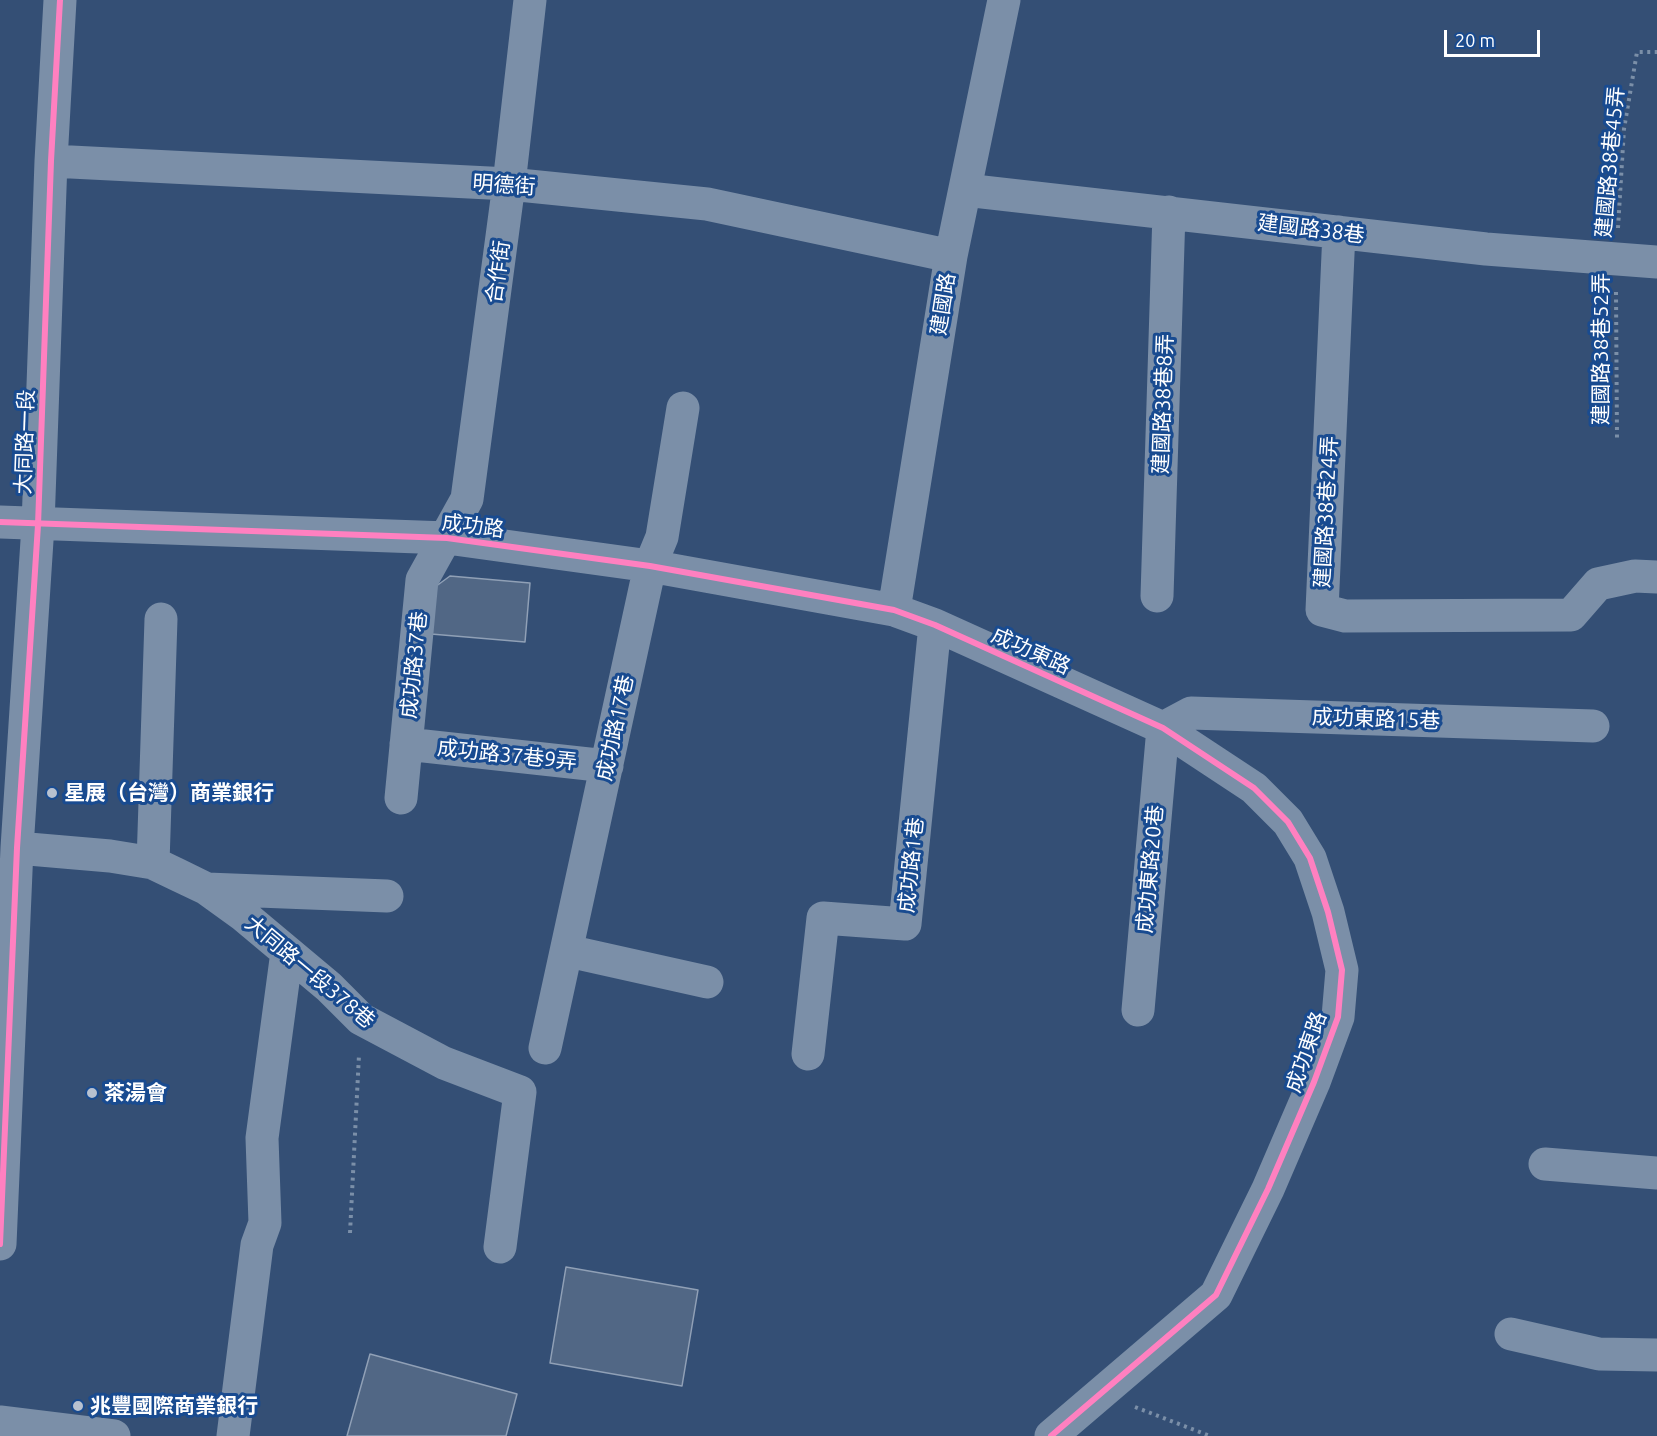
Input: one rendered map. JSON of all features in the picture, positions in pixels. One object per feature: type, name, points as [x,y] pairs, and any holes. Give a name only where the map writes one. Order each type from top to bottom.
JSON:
[{"type":"street","name":"大同路一段","points":[[0,1244],[17,848],[38,525],[51,161],[60,0]]},
{"type":"street","name":"合作街","points":[[447,538],[467,499],[509,184],[530,0]]},
{"type":"street","name":"建國路","points":[[894,610],[951,256],[1004,0]]},
{"type":"street","name":"明德街","points":[[51,161],[509,184],[707,204],[951,256]]},
{"type":"street","name":"建國路38巷","points":[[966,190],[1486,249],[1657,262]]},
{"type":"street","name":"建國路38巷8弄","points":[[1157,596],[1169,212]]},
{"type":"street","name":"建國路38巷24弄","points":[[1339,232],[1322,610],[1345,616],[1571,615],[1598,584],[1635,576],[1657,577]]},
{"type":"street","name":"成功路17巷","points":[[545,1047],[568,951],[650,566],[662,537],[683,408]]},
{"type":"street","name":"成功路","points":[[0,522],[447,538],[650,566],[894,610],[935,625]]},
{"type":"street","name":"成功路37巷","points":[[401,798],[422,580],[447,538]]},
{"type":"street","points":[[153,863],[162,619]]},
{"type":"street","name":"成功東路","points":[[935,625],[1163,728],[1254,788],[1288,822],[1310,858],[1328,912],[1342,970],[1338,1017],[1314,1082],[1268,1189],[1216,1295],[1051,1436]]},
{"type":"street","name":"成功路1巷","points":[[808,1054],[824,918],[905,924],[935,625]]},
{"type":"street","name":"成功東路15巷","points":[[1163,728],[1191,713],[1593,726]]},
{"type":"street","name":"成功東路20巷","points":[[1138,1010],[1163,728]]},
{"type":"street","name":"成功路37巷9弄","points":[[406,744],[607,766]]},
{"type":"street","name":"大同路一段378巷","points":[[17,848],[110,856],[153,863],[207,889],[329,987],[361,1018],[444,1063],[520,1092],[500,1247]]},
{"type":"street","points":[[207,889],[387,896]]},
{"type":"street","points":[[568,951],[707,982]]},
{"type":"street","points":[[233,1436],[257,1245],[265,1223],[262,1138],[287,952]]},
{"type":"street","points":[[1545,1164],[1657,1173]]},
{"type":"street","points":[[1511,1334],[1599,1354],[1657,1355]]},
{"type":"street","points":[[0,1422],[114,1436]]},
{"type":"path","points":[[350,1233],[361,1018]]},
{"type":"path","points":[[1100,1394],[1210,1436]]},
{"type":"building","points":[[450,576],[530,583],[525,642],[431,634],[435,587]]},
{"type":"building","points":[[566,1267],[698,1290],[682,1386],[550,1363]]},
{"type":"building","points":[[370,1354],[517,1394],[506,1436],[347,1436]]},
{"type":"cycle path","points":[[0,1244],[17,848],[38,525],[51,161],[60,0]]},
{"type":"cycle path","points":[[0,522],[447,538],[650,566],[894,610],[935,625],[1163,728],[1254,788],[1288,822],[1310,858],[1328,912],[1342,970],[1338,1017],[1314,1082],[1268,1189],[1216,1295],[1051,1436]]},
{"type":"place","name":"星展（台灣）商業銀行","points":[[52,793]]},
{"type":"place","name":"茶湯會","points":[[92,1093]]},
{"type":"place","name":"兆豐國際商業銀行","points":[[78,1406]]}]
